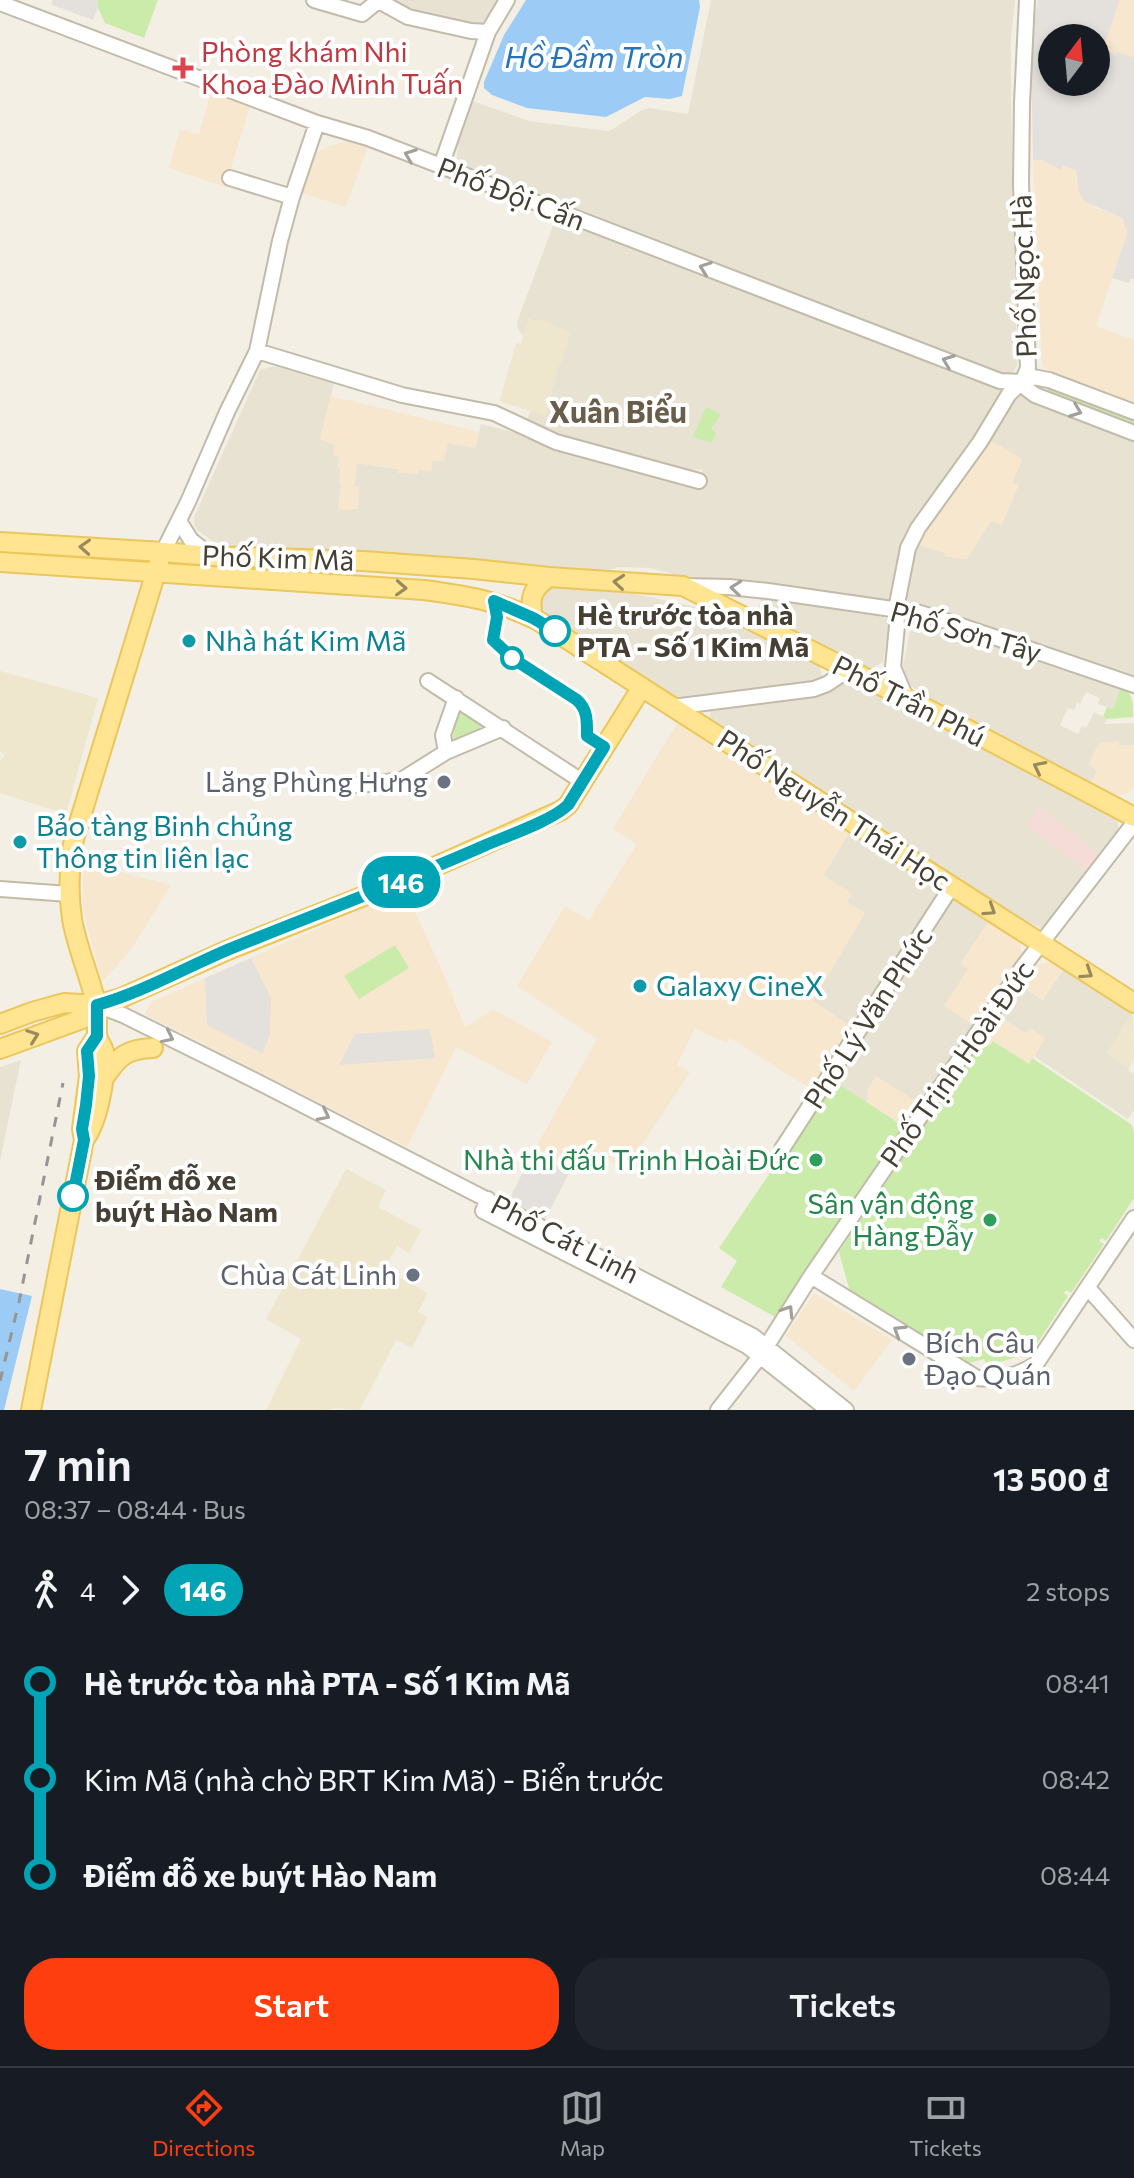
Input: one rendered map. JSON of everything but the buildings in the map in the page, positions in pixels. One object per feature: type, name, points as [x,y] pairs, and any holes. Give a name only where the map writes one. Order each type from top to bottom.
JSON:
[{"type":"main road","name":"Phố Kim Mã","points":[[0,542],[211,556],[363,561],[552,577]]},
{"type":"main road","points":[[84,1140],[90,1131],[105,1053],[97,1033],[97,1005],[72,921],[69,894],[74,839],[163,552]]},
{"type":"main road","name":"Phố Kim Mã","points":[[0,562],[424,590],[494,601],[533,618]]},
{"type":"main road","points":[[471,596],[474,569]]},
{"type":"main road","points":[[533,618],[533,593],[537,586],[552,577]]},
{"type":"main road","name":"Phố Sơn Tây","points":[[552,577],[683,586]]},
{"type":"main road","name":"Phố Trần Phú","points":[[683,586],[906,698],[1134,820]]},
{"type":"main road","name":"Phố Nguyễn Thái Học","points":[[533,618],[1134,1003]]},
{"type":"main road","points":[[0,1024],[64,1003],[97,1005],[121,998],[565,809],[642,687]]},
{"type":"main road","points":[[32,1012],[45,1001],[74,989],[79,980],[81,958]]},
{"type":"main road","points":[[0,1049],[67,1025],[89,1015],[97,1005]]},
{"type":"main road","points":[[67,1025],[97,1033]]},
{"type":"main road","points":[[31,1410],[84,1140],[82,1129],[89,1076],[87,1051],[97,1033]]},
{"type":"main road","points":[[102,1080],[125,1054],[153,1048]]},
{"type":"street","points":[[314,0],[362,14],[379,0],[408,17],[488,32]]},
{"type":"street","points":[[441,166],[488,32],[507,0]]},
{"type":"street","name":"Phố Ngọc Hà","points":[[893,667],[896,609],[911,539],[980,442],[1009,394],[1022,382],[1028,368],[1021,184],[1027,0]]},
{"type":"street","name":"Phố Đội Cấn","points":[[0,3],[317,123],[368,138],[1000,381],[1022,382]]},
{"type":"street","points":[[163,552],[257,351],[292,197],[317,123]]},
{"type":"street","points":[[230,178],[292,197]]},
{"type":"street","points":[[257,351],[402,395],[494,413],[556,442],[699,481]]},
{"type":"street","points":[[1134,412],[1049,380],[1033,377],[1022,382],[1035,395],[1134,433]]},
{"type":"street","points":[[179,521],[191,540],[211,556]]},
{"type":"street","name":"Phố Sơn Tây","points":[[683,586],[729,587],[896,609],[953,623],[1134,685]]},
{"type":"street","points":[[868,679],[893,667],[906,698]]},
{"type":"street","points":[[673,707],[814,689],[848,670]]},
{"type":"street","points":[[428,681],[583,782]]},
{"type":"street","points":[[446,752],[443,735],[456,698]]},
{"type":"street","points":[[343,786],[403,779],[446,752],[503,728]]},
{"type":"street","name":"Phố Trịnh Hoài Đức","points":[[718,1410],[763,1350],[1041,942],[1123,839],[1134,820]]},
{"type":"street","name":"Phố Lý Văn Phức","points":[[782,1149],[952,886]]},
{"type":"street","points":[[0,889],[69,894]]},
{"type":"street","name":"Phố Cát Linh","points":[[97,1005],[123,1015],[485,1205],[753,1336],[763,1350],[828,1410]]},
{"type":"street","points":[[811,1276],[960,1369],[977,1378],[993,1379],[1023,1373],[1036,1364],[1134,1218]]},
{"type":"street","points":[[1088,1288],[1134,1340]]},
{"type":"street","name":"Phố Cát Linh","points":[[763,1350],[846,1410]]},
{"type":"shaded area","points":[[52,0],[97,0],[98,8],[93,20],[52,5]]},
{"type":"shaded area","points":[[386,0],[504,0],[487,22],[480,23],[420,16]]},
{"type":"shaded area","points":[[711,0],[1015,0],[1011,39],[1011,100],[1017,366],[1010,377],[458,169],[458,146],[454,134],[467,99],[529,121],[608,131],[649,108],[688,114]]},
{"type":"shaded area","points":[[1038,0],[1120,0],[1110,28],[1110,24],[1038,24],[1038,96],[1110,96],[1110,52],[1134,58],[1134,279],[1129,283],[1112,278],[1127,234],[1123,218],[1085,202],[1079,192],[1076,170],[1063,165],[1061,170],[1041,160],[1033,160],[1031,60]]},
{"type":"shaded area","points":[[1120,0],[1134,0],[1134,58],[1118,52],[1116,56],[1110,53],[1110,27]]},
{"type":"shaded area","points":[[212,89],[251,103],[225,187],[169,168],[180,129],[199,134]]},
{"type":"shaded area","points":[[348,140],[368,146],[346,207],[302,193],[316,154]]},
{"type":"shaded area","points":[[1033,160],[1041,160],[1060,169],[1063,165],[1076,170],[1076,180],[1093,207],[1123,218],[1127,234],[1096,326],[1134,340],[1134,405],[1052,374],[1042,365]]},
{"type":"shaded area","points":[[556,218],[1005,391],[929,505],[893,603],[687,580],[649,568],[618,567],[602,572],[218,545],[197,530],[194,517],[260,370],[271,367],[334,383],[320,439],[336,445],[341,469],[338,509],[354,487],[356,463],[398,469],[398,473],[419,470],[433,461],[447,442],[475,448],[481,424],[698,484],[703,469],[691,470],[526,425],[530,411],[545,415],[570,332],[529,319],[523,336],[517,322]]},
{"type":"shaded area","points":[[528,319],[538,322],[540,319],[570,331],[546,416],[500,399],[516,343],[521,344]]},
{"type":"shaded area","points":[[1017,394],[1134,439],[1134,679],[902,604],[913,543],[945,553],[945,556],[967,559],[991,520],[1002,524],[1018,486],[1012,483],[1022,459],[986,438]]},
{"type":"shaded area","points":[[331,396],[479,432],[475,448],[448,443],[444,461],[433,461],[431,471],[419,470],[418,474],[398,473],[398,469],[357,463],[354,486],[359,487],[358,509],[338,510],[341,485],[340,469],[337,468],[339,457],[333,455],[335,445],[320,439]]},
{"type":"shaded area","points":[[986,438],[1022,459],[1012,483],[1018,485],[1002,525],[991,521],[967,559],[944,556],[945,553],[913,543]]},
{"type":"shaded area","points":[[550,586],[626,592],[692,606],[817,664],[822,677],[819,682],[683,701],[549,617],[540,604],[544,590]]},
{"type":"shaded area","points":[[766,597],[877,613],[886,617],[890,622],[883,662],[871,669],[864,667],[760,614],[761,600]]},
{"type":"shaded area","points":[[926,621],[1121,687],[1113,709],[1098,704],[1100,698],[1086,692],[1074,710],[1068,708],[1060,725],[1078,734],[1082,726],[1086,728],[1094,712],[1107,719],[1105,724],[1134,723],[1134,745],[1099,743],[1089,764],[1097,771],[1091,783],[924,698],[910,684],[903,666],[910,631],[915,624]]},
{"type":"shaded area","points":[[0,671],[98,698],[66,814],[0,793],[0,761],[5,755],[0,751]]},
{"type":"shaded area","points":[[846,681],[1116,818],[1118,832],[1101,855],[1039,808],[1026,825],[1088,872],[1048,925],[1041,928],[1023,920],[714,723],[709,716],[712,709]]},
{"type":"shaded area","points":[[679,720],[850,831],[824,875],[852,894],[847,902],[865,913],[813,1001],[857,1030],[817,1093],[730,1038],[726,1043],[695,1028],[677,1065],[690,1072],[625,1170],[583,1145],[545,1219],[509,1200],[597,1039],[517,986],[565,906],[589,920],[637,844],[613,829]]},
{"type":"shaded area","points":[[1119,741],[1119,746],[1134,745],[1134,787],[1129,793],[1121,795],[1091,783],[1097,771],[1089,764],[1099,743]]},
{"type":"shaded area","points":[[1039,807],[1101,855],[1088,872],[1025,825]]},
{"type":"shaded area","points":[[850,831],[945,892],[857,1030],[812,1001],[865,913],[847,902],[851,894],[823,876]]},
{"type":"shaded area","points":[[85,863],[171,885],[130,951],[102,982],[83,910]]},
{"type":"shaded area","points":[[405,890],[465,1028],[493,1009],[552,1042],[527,1084],[456,1047],[407,1147],[145,1014],[151,1002]]},
{"type":"shaded area","points":[[949,895],[989,921],[961,963],[968,968],[976,1027],[922,1105],[876,1077],[868,1089],[867,1103],[833,1080]]},
{"type":"shaded area","points":[[989,921],[1019,941],[1022,953],[976,1027],[944,1006],[968,969],[961,964]]},
{"type":"shaded area","points":[[251,958],[271,998],[270,1032],[263,1054],[207,1025],[205,978]]},
{"type":"shaded area","points":[[1051,962],[1064,968],[1043,1000],[1019,984],[1033,965]]},
{"type":"shaded area","points":[[1064,968],[1133,1013],[1107,1053],[1134,1074],[1134,1110],[1128,1119],[1034,1056],[1045,1038],[1031,1029],[1027,1034],[998,1016],[1019,984],[1043,1000]]},
{"type":"shaded area","points":[[1133,1013],[1134,1060],[1129,1068],[1107,1053]]},
{"type":"shaded area","points":[[998,1016],[1026,1034],[1030,1028],[1045,1038],[1029,1064],[994,1041],[990,1046],[982,1040]]},
{"type":"shaded area","points":[[430,1029],[435,1058],[339,1065],[355,1034]]},
{"type":"shaded area","points":[[21,1060],[0,1161],[0,1067]]},
{"type":"shaded area","points":[[876,1076],[922,1105],[906,1128],[867,1103],[868,1089]]},
{"type":"shaded area","points":[[532,1154],[570,1172],[545,1219],[509,1200]]},
{"type":"shaded area","points":[[346,1169],[386,1190],[378,1207],[421,1230],[409,1253],[397,1246],[384,1269],[428,1293],[418,1312],[428,1317],[412,1348],[396,1340],[360,1410],[266,1410],[301,1339],[266,1319]]},
{"type":"shaded area","points":[[814,1293],[892,1340],[854,1391],[786,1336]]},
{"type":"green space","points":[[97,0],[158,0],[144,38],[105,23]]},
{"type":"green space","points":[[1052,387],[1134,418],[1134,427],[1049,394],[1048,389]]},
{"type":"green space","points":[[706,407],[721,414],[711,429],[716,432],[712,443],[693,437]]},
{"type":"green space","points":[[1121,687],[1131,696],[1133,717],[1103,717],[1107,707],[1113,709]]},
{"type":"green space","points":[[462,707],[488,724],[486,729],[458,740],[453,738],[457,708]]},
{"type":"green space","points":[[395,945],[409,968],[359,999],[344,976]]},
{"type":"green space","name":"Sân vận động Hàng Đẫy","points":[[982,1040],[989,1046],[993,1041],[1029,1064],[1032,1058],[1132,1125],[1134,1133],[1134,1198],[1106,1241],[1102,1238],[1099,1241],[1104,1244],[1071,1293],[1066,1290],[1064,1293],[1068,1296],[1031,1353],[987,1366],[984,1359],[962,1365],[850,1292],[839,1252]]},
{"type":"green space","points":[[833,1080],[906,1128],[777,1318],[721,1287],[737,1261],[719,1248]]},
{"type":"water","name":"Hồ Đầm Tròn","points":[[526,0],[699,0],[682,96],[670,99],[645,97],[606,117],[527,108],[492,95],[484,88],[484,82],[504,35]]},
{"type":"water","points":[[0,1289],[32,1296],[4,1410],[0,1410]]},
{"type":"railway","points":[[0,1381],[63,1083]]},
{"type":"bus line","name":"146","points":[[73,1196],[84,1140],[82,1129],[89,1076],[87,1051],[97,1036],[97,1005],[121,998],[228,950],[407,879],[532,825],[568,805],[604,747],[587,736],[586,713],[577,700],[512,658],[493,640],[497,617],[494,601],[555,631]]},
{"type":"place","name":"Phòng khám Nhi Khoa Đào Minh Tuấn","points":[[183,68]]},
{"type":"place","name":"Hè trước tòa nhà PTA - Số 1 Kim Mã","points":[[555,631]]},
{"type":"place","name":"Nhà hát Kim Mã","points":[[189,641]]},
{"type":"place","name":"Lăng Phùng Hưng","points":[[444,782]]},
{"type":"place","name":"Bảo tàng Binh chủng Thông tin liên lạc","points":[[20,842]]},
{"type":"place","name":"Galaxy CineX","points":[[640,986]]},
{"type":"place","name":"Nhà thi đấu Trịnh Hoài Đức","points":[[816,1160]]},
{"type":"place","name":"Điểm đỗ xe buýt Hào Nam","points":[[73,1196]]},
{"type":"place","name":"Sân vận động Hàng Đẫy","points":[[990,1220]]},
{"type":"place","name":"Chùa Cát Linh","points":[[413,1275]]},
{"type":"place","name":"Bích Câu Đạo Quán","points":[[909,1359]]},
{"type":"district","name":"Xuân Biểu","points":[[618,413]]}]
